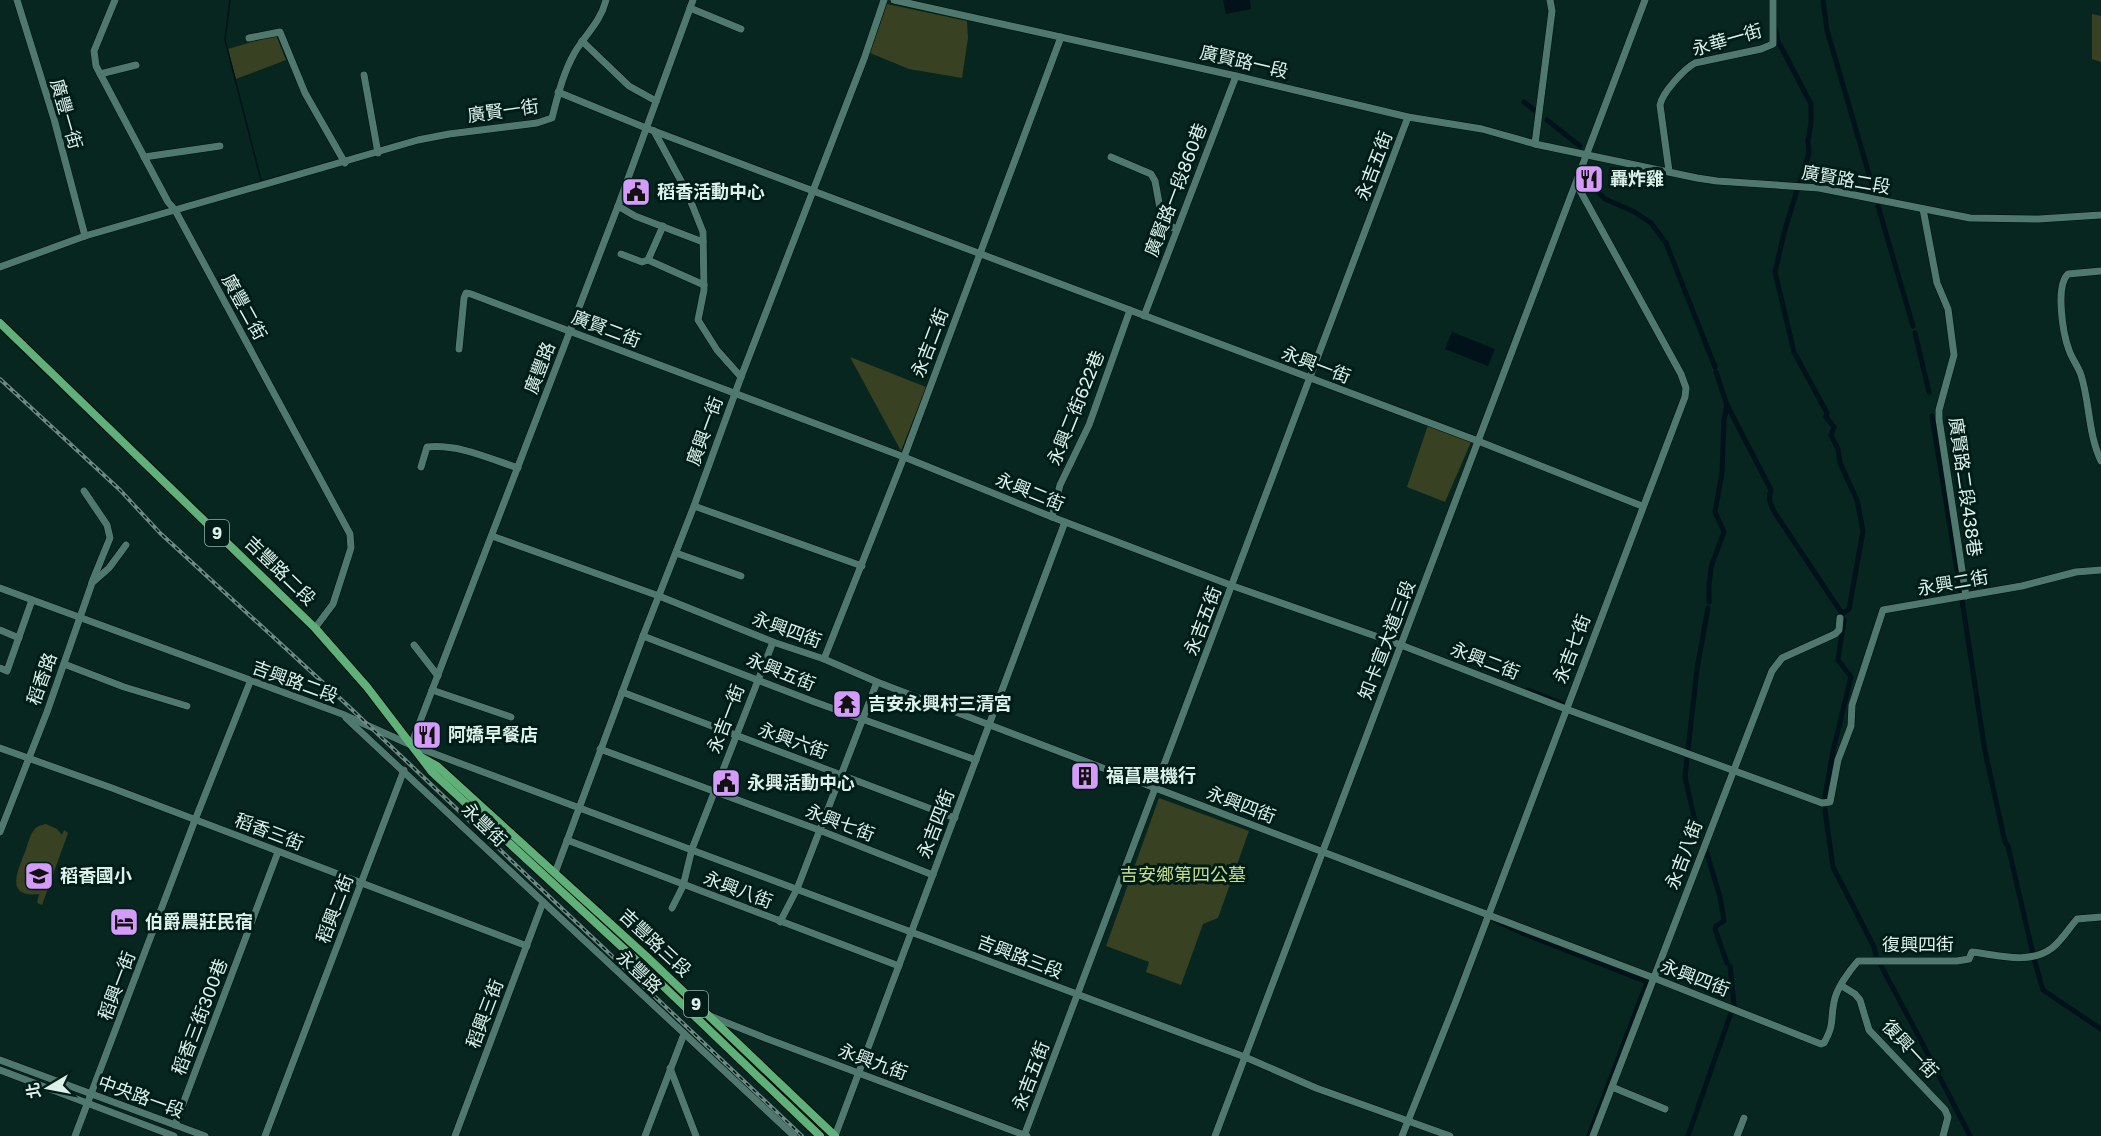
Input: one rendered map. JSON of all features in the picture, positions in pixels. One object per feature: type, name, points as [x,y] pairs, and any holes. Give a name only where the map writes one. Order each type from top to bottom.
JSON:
[{"type":"main road","name":"吉豐路二段","points":[[0,323],[315,628],[367,687],[432,772],[547,880]]},
{"type":"main road","name":"吉豐路二段","points":[[418,756],[437,766],[555,873]]},
{"type":"main road","name":"吉豐路三段","points":[[555,873],[835,1136]]},
{"type":"main road","name":"吉豐路三段","points":[[547,880],[645,968],[820,1136]]},
{"type":"street","name":"廣豐一街","points":[[17,0],[54,119],[85,236]]},
{"type":"street","name":"廣豐二街","points":[[115,0],[94,51],[96,66],[350,534],[351,548],[333,604],[315,628]]},
{"type":"street","points":[[558,92],[567,68],[582,41],[603,13],[606,0]]},
{"type":"street","name":"廣豐路","points":[[411,746],[618,206],[693,0]]},
{"type":"street","name":"廣興一街","points":[[555,873],[642,636],[694,506],[741,376],[864,59],[884,0]]},
{"type":"street","name":"廣賢路一段","points":[[894,0],[1236,76],[1408,117],[1482,129],[1535,144],[1586,153]]},
{"type":"street","points":[[1535,144],[1552,10],[1550,0]]},
{"type":"street","name":"知卡宣大道三段","points":[[1215,1136],[1645,0]]},
{"type":"street","name":"永華一街","points":[[1669,171],[1660,105],[1663,96],[1687,68],[1695,63],[1761,49],[1773,44],[1773,0]]},
{"type":"street","points":[[690,8],[741,29]]},
{"type":"street","points":[[249,39],[280,32],[305,93],[345,163]]},
{"type":"street","name":"永吉二街","points":[[825,659],[904,457],[1061,37]]},
{"type":"street","points":[[582,41],[629,86],[656,101]]},
{"type":"street","points":[[100,74],[136,64]]},
{"type":"street","points":[[364,75],[378,153]]},
{"type":"street","name":"廣賢路一段860巷","points":[[1144,316],[1236,76]]},
{"type":"street","name":"廣賢一街","points":[[0,267],[85,236],[438,135],[549,120],[552,118],[558,92],[646,128],[980,254]]},
{"type":"street","name":"永吉五街","points":[[1025,1136],[1408,117]]},
{"type":"street","points":[[654,131],[693,205],[703,232],[704,285],[698,321],[717,350],[741,376]]},
{"type":"street","points":[[144,157],[220,146]]},
{"type":"street","name":"廣賢路二段","points":[[1586,153],[1717,181],[1819,188],[1970,218],[2059,218],[2101,215]]},
{"type":"street","points":[[1111,157],[1151,174],[1155,181],[1162,219],[1164,223],[1176,229]]},
{"type":"street","name":"永吉七街","points":[[1402,1136],[1685,397],[1686,387],[1656,325],[1577,184]]},
{"type":"street","points":[[618,206],[635,216],[703,242]]},
{"type":"street","name":"廣賢路二段438巷","points":[[1923,209],[1937,283],[1948,309],[1952,334],[1954,355],[1939,410],[1939,419],[1966,596]]},
{"type":"street","points":[[648,260],[663,226]]},
{"type":"street","points":[[621,254],[642,262],[648,260],[704,285]]},
{"type":"street","name":"永興一街","points":[[980,254],[1478,441],[1642,506]]},
{"type":"street","points":[[2101,271],[2068,274],[2061,284],[2062,316],[2068,349],[2081,374],[2095,448],[2101,461]]},
{"type":"street","name":"廣賢二街","points":[[459,349],[466,293],[735,394]]},
{"type":"street","name":"永興二街622巷","points":[[1052,517],[1060,485],[1089,425],[1130,310]]},
{"type":"street","name":"永興二街","points":[[735,394],[904,457],[1052,517],[1233,586],[1401,645],[1821,803],[1830,802],[1838,760],[1851,726],[1852,705],[1883,610],[2022,586],[2076,572],[2101,570]]},
{"type":"street","points":[[421,467],[427,447],[439,446],[458,448],[518,468]]},
{"type":"street","points":[[84,491],[107,525],[110,538],[92,584]]},
{"type":"street","points":[[694,506],[862,566]]},
{"type":"street","name":"永吉四街","points":[[835,1136],[1065,522]]},
{"type":"street","name":"永興四街","points":[[492,536],[659,596],[773,642],[825,659],[877,682],[1810,1039]]},
{"type":"street","name":"稻香路","points":[[0,832],[92,584],[109,568],[126,545]]},
{"type":"street","points":[[676,553],[741,576]]},
{"type":"street","name":"吉興路二段","points":[[0,588],[342,714],[411,746],[579,807]]},
{"type":"street","points":[[3,669],[19,638],[32,600]]},
{"type":"street","name":"永吉八街","points":[[1593,1136],[1772,671],[1782,658],[1834,634],[1839,630],[1840,618]]},
{"type":"street","points":[[0,630],[19,638]]},
{"type":"street","name":"永興五街","points":[[642,636],[976,760]]},
{"type":"street","name":"永吉一街","points":[[672,908],[684,886],[692,849],[773,642]]},
{"type":"street","points":[[414,645],[438,676]]},
{"type":"street","points":[[64,664],[124,687],[187,706]]},
{"type":"street","name":"稻興一街","points":[[75,1136],[250,682]]},
{"type":"street","points":[[780,922],[796,889],[877,682]]},
{"type":"street","points":[[432,690],[511,717]]},
{"type":"street","name":"永興六街","points":[[622,692],[955,818]]},
{"type":"street","points":[[342,714],[404,770]]},
{"type":"street","name":"稻香三街","points":[[0,748],[527,946]]},
{"type":"street","name":"永興七街","points":[[600,749],[933,875]]},
{"type":"street","name":"稻興二街","points":[[265,1136],[404,770]]},
{"type":"street","name":"永豐街","points":[[404,770],[543,903]]},
{"type":"street","name":"吉興路三段","points":[[579,807],[1245,1058],[1316,1088],[1450,1136]]},
{"type":"street","name":"永興八街","points":[[567,840],[899,966]]},
{"type":"street","name":"稻香三街300巷","points":[[175,1125],[278,852]]},
{"type":"street","name":"稻興三街","points":[[455,1136],[543,903]]},
{"type":"street","name":"永豐路","points":[[543,903],[794,1136]]},
{"type":"street","name":"復興四街","points":[[1810,1039],[1824,1043],[1832,1030],[1834,1003],[1848,971],[1858,961],[1956,961],[1969,959],[1972,952],[2018,958],[2033,957],[2050,949],[2077,919],[2101,917]]},
{"type":"street","name":"復興一街","points":[[1842,987],[1855,994],[1860,1000],[1869,1030],[1946,1110],[1948,1118],[1943,1136]]},
{"type":"street","name":"永興九街","points":[[708,1015],[1025,1136]]},
{"type":"street","points":[[645,1136],[684,1034]]},
{"type":"street","name":"中央路一段","points":[[0,1060],[205,1136]]},
{"type":"street","points":[[670,1068],[696,1136]]},
{"type":"street","name":"中央路一段","points":[[0,1070],[174,1136]]},
{"type":"street","points":[[1612,1087],[1665,1109]]},
{"type":"street","points":[[1737,1136],[1744,1118]]},
{"type":"green space","points":[[887,4],[967,21],[968,38],[962,78],[909,69],[870,53]]},
{"type":"green space","points":[[2092,14],[2101,16],[2101,62],[2092,59]]},
{"type":"green space","points":[[276,35],[286,60],[236,79],[228,49]]},
{"type":"green space","points":[[850,357],[926,387],[901,451]]},
{"type":"green space","points":[[1428,425],[1471,442],[1445,502],[1407,487]]},
{"type":"green space","name":"吉安鄉第四公墓","points":[[1159,798],[1249,831],[1218,918],[1203,924],[1181,985],[1146,972],[1149,962],[1106,946]]},
{"type":"green space","points":[[46,824],[57,829],[62,835],[64,830],[68,833],[42,905],[37,903],[39,894],[21,892],[16,882],[31,835],[37,827]]},
{"type":"green space","points":[[66,866],[76,869],[71,886],[61,882]]},
{"type":"shaded area","points":[[1223,0],[1250,0],[1251,9],[1226,14]]},
{"type":"shaded area","points":[[1452,332],[1495,349],[1488,366],[1445,349]]},
{"type":"waterway","points":[[230,0],[225,40],[261,180]]},
{"type":"waterway","points":[[1823,0],[1827,30],[1875,195]]},
{"type":"waterway","points":[[1775,27],[1778,41],[1811,104],[1809,153],[1800,183]]},
{"type":"waterway","points":[[1524,102],[1538,113]]},
{"type":"waterway","points":[[1547,120],[1580,146]]},
{"type":"waterway","points":[[1586,180],[1605,199],[1633,211],[1651,223],[1666,243],[1715,367]]},
{"type":"waterway","points":[[1797,190],[1775,272],[1794,352],[1827,413],[1826,417],[1834,427],[1831,435],[1838,449],[1840,463],[1857,500],[1863,531],[1849,609],[1842,614]]},
{"type":"waterway","points":[[1878,206],[1913,326]]},
{"type":"waterway","points":[[1915,333],[1929,392]]},
{"type":"waterway","points":[[1716,372],[1727,405],[1771,490],[1769,499],[1775,513],[1841,612]]},
{"type":"waterway","points":[[1709,602],[1711,567],[1724,532],[1715,512],[1722,473],[1724,420],[1727,405]]},
{"type":"waterway","points":[[1932,416],[1961,594]]},
{"type":"waterway","points":[[1962,600],[1985,751],[2033,954]]},
{"type":"waterway","points":[[1688,750],[1697,669],[1708,608]]},
{"type":"waterway","points":[[1825,797],[1833,751],[1851,677],[1838,660],[1844,620]]},
{"type":"waterway","points":[[1528,690],[1563,704]]},
{"type":"waterway","points":[[1687,757],[1685,777],[1697,830]]},
{"type":"waterway","points":[[1825,810],[1833,867],[1874,947],[1877,959]]},
{"type":"waterway","points":[[1705,847],[1720,897],[1724,921],[1715,929],[1727,963]]},
{"type":"waterway","points":[[1496,921],[1647,982],[1589,1136]]},
{"type":"waterway","points":[[2034,959],[2043,990],[2101,1029]]},
{"type":"waterway","points":[[1878,960],[1970,1136]]},
{"type":"waterway","points":[[1730,966],[1734,1005]]},
{"type":"waterway","points":[[1688,1136],[1732,1010]]},
{"type":"railway","points":[[0,379],[120,490],[160,533],[344,702],[802,1136]]},
{"type":"place","name":"轟炸雞","points":[[1589,179]]},
{"type":"place","name":"稻香活動中心","points":[[636,192]]},
{"type":"place","name":"吉安永興村三清宮","points":[[847,704]]},
{"type":"place","name":"阿嬌早餐店","points":[[427,735]]},
{"type":"place","name":"福菖農機行","points":[[1085,776]]},
{"type":"place","name":"永興活動中心","points":[[726,783]]},
{"type":"place","name":"稻香國小","points":[[39,876]]},
{"type":"place","name":"伯爵農莊民宿","points":[[124,922]]}]
